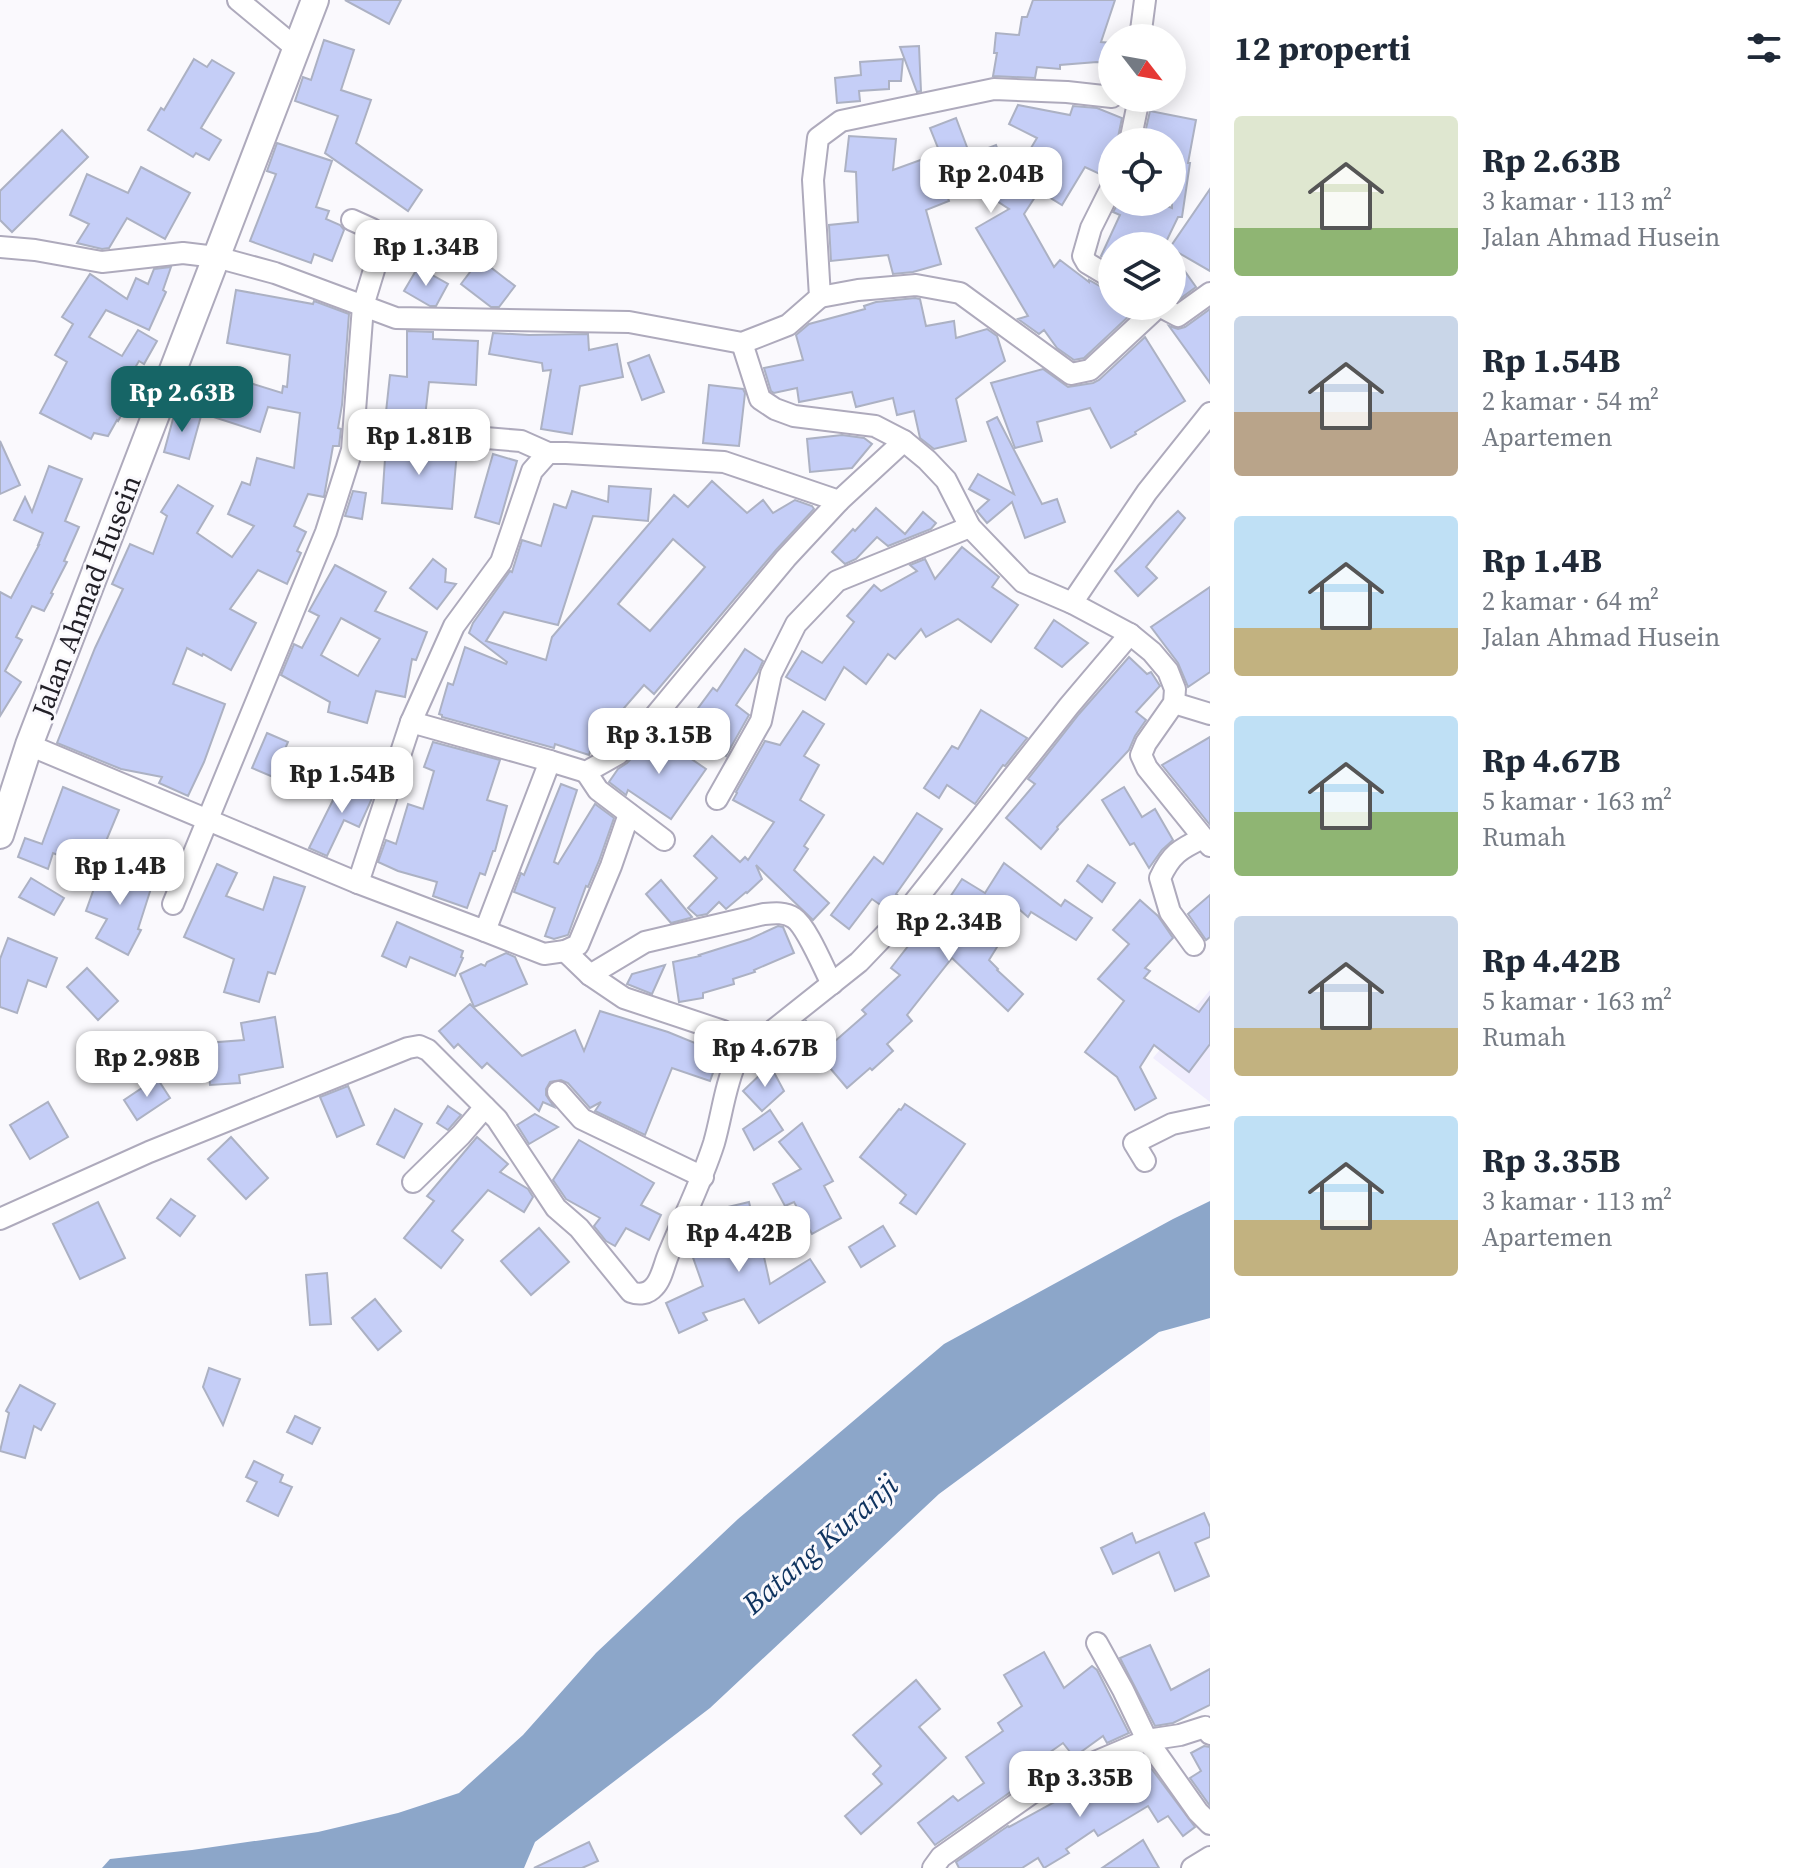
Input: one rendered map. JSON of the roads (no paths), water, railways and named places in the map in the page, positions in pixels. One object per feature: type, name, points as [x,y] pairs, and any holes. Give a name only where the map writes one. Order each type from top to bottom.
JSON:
[{"type":"main road","name":"Jalan Ahmad Husein","points":[[0,835],[29,745],[315,0]]},
{"type":"street","points":[[238,0],[296,48]]},
{"type":"street","points":[[1142,24],[1145,0]]},
{"type":"street","points":[[820,297],[813,180],[818,138],[841,121],[994,89],[1098,95]]},
{"type":"street","points":[[1098,214],[1083,256],[1087,263],[1098,270]]},
{"type":"street","points":[[173,904],[326,532],[352,450],[363,306],[374,270],[372,229],[352,220]]},
{"type":"street","points":[[0,247],[102,262],[183,253],[216,257],[275,273],[396,318],[629,322],[742,343],[788,325],[820,297],[916,285],[960,293],[1071,374],[1090,370],[1144,320]]},
{"type":"street","points":[[1186,311],[1210,293]]},
{"type":"street","points":[[742,343],[760,399],[794,416],[875,426],[904,441],[946,480],[970,527],[1023,582],[1072,603],[1130,634],[1152,652],[1168,671],[1175,689],[1174,703],[1141,755],[1147,768],[1206,842],[1179,850],[1168,861],[1160,878],[1170,912],[1194,945]]},
{"type":"street","points":[[1072,603],[1147,492],[1210,413]]},
{"type":"street","points":[[354,427],[521,441],[548,453],[724,462],[839,501]]},
{"type":"street","points":[[586,772],[618,754],[655,716],[786,558],[839,501],[904,441]]},
{"type":"street","points":[[358,883],[411,722],[454,626],[501,562],[532,471],[548,453]]},
{"type":"street","points":[[717,799],[761,721],[771,674],[796,624],[837,581],[970,527]]},
{"type":"street","points":[[0,1219],[149,1152],[412,1047],[424,1047],[497,1119],[556,1208],[579,1228],[631,1292],[638,1295],[653,1288],[703,1177],[724,1105],[728,1078],[737,1059],[859,962],[904,915],[1069,706],[1130,634]]},
{"type":"street","points":[[1174,703],[1210,714]]},
{"type":"street","points":[[411,722],[586,772],[598,790],[664,840]]},
{"type":"street","points":[[29,745],[358,883],[544,954],[565,951],[578,945],[629,814]]},
{"type":"street","points":[[485,931],[550,761]]},
{"type":"street","points":[[590,975],[645,942],[764,914],[781,913],[795,918],[802,927],[832,984]]},
{"type":"street","points":[[565,951],[590,975],[624,998],[723,1031]]},
{"type":"street","points":[[558,1092],[582,1119],[703,1177]]},
{"type":"street","points":[[413,1182],[485,1107]]},
{"type":"street","points":[[1145,1161],[1134,1143],[1172,1124],[1210,1116]]},
{"type":"street","points":[[1097,1643],[1147,1740],[1210,1824]]},
{"type":"street","points":[[933,1868],[941,1857],[1032,1793],[1088,1765],[1147,1740],[1205,1727],[1210,1734]]},
{"type":"street","points":[[1192,1868],[1210,1857]]},
{"type":"water","name":"Batang Kuranji","points":[[1210,1201],[1210,1318],[1159,1332],[939,1494],[710,1708],[535,1842],[524,1868],[102,1868],[110,1859],[318,1832],[398,1813],[459,1793],[523,1735],[596,1653],[738,1519],[944,1344]]}]
